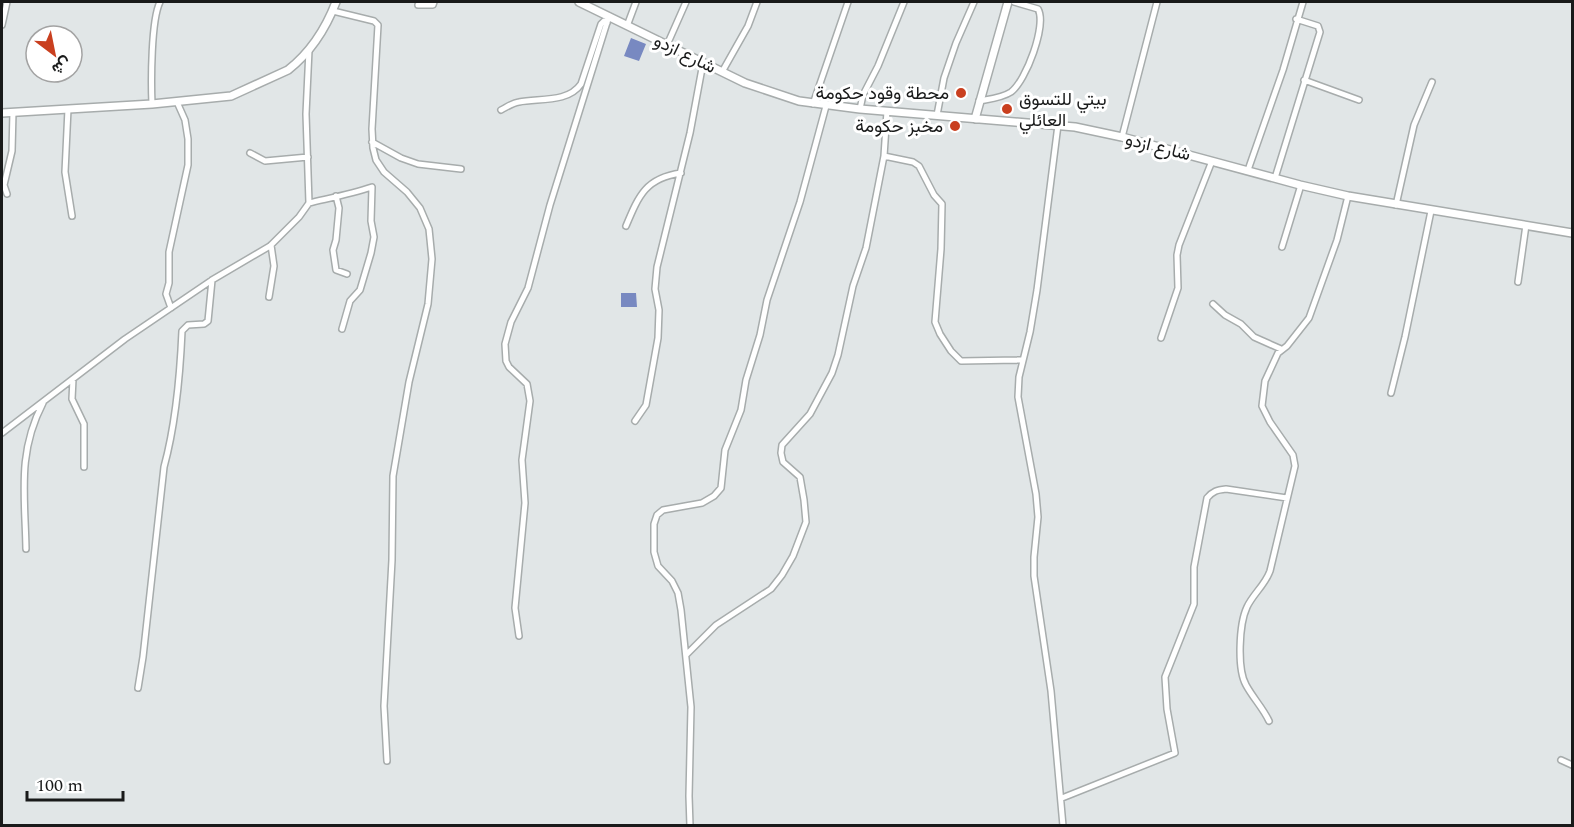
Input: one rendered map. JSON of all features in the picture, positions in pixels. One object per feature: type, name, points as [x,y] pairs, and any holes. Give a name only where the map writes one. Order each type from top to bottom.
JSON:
[{"type":"street","points":[[2,25],[7,2]]},
{"type":"street","points":[[152,104],[150,76],[155,24],[160,2]]},
{"type":"street","points":[[2,112],[152,104],[231,96],[288,70],[309,50],[322,31],[336,2]]},
{"type":"street","points":[[418,5],[433,5],[434,2]]},
{"type":"street","name":"شارع ازدو","points":[[579,2],[608,19],[722,72],[785,98],[826,106],[1058,125],[1122,137],[1348,196],[1572,233]]},
{"type":"street","points":[[627,26],[636,2]]},
{"type":"street","points":[[668,45],[686,2]]},
{"type":"street","points":[[722,72],[748,26],[757,2]]},
{"type":"street","points":[[813,104],[848,2]]},
{"type":"street","points":[[860,109],[860,102],[904,2]]},
{"type":"street","points":[[938,116],[944,78],[974,2]]},
{"type":"street","points":[[975,119],[1008,2]]},
{"type":"street","points":[[979,101],[1010,93],[1019,85],[1029,64],[1041,24],[1041,15],[1038,9],[1014,2]]},
{"type":"street","points":[[1122,137],[1157,2]]},
{"type":"street","points":[[1248,170],[1283,70],[1296,19],[1303,2]]},
{"type":"street","points":[[333,11],[374,21],[378,25],[372,142],[376,160],[384,172],[414,200],[425,217],[429,229],[432,259],[428,304],[409,382],[393,476],[392,560],[384,706],[387,760]]},
{"type":"street","points":[[501,110],[518,102],[557,97],[577,90],[582,84],[601,24],[608,19]]},
{"type":"street","points":[[519,636],[515,608],[525,503],[522,460],[530,401],[527,384],[509,367],[506,361],[505,344],[511,322],[528,288],[550,205],[608,19]]},
{"type":"street","points":[[1275,178],[1320,32],[1318,27],[1296,19]]},
{"type":"street","points":[[2,433],[125,339],[212,280],[272,245],[300,217],[309,203],[306,114],[309,50]]},
{"type":"street","points":[[635,421],[644,411],[648,399],[658,338],[659,310],[655,289],[657,267],[681,173],[704,63]]},
{"type":"street","points":[[1304,80],[1359,100]]},
{"type":"street","points":[[1396,205],[1414,125],[1432,82]]},
{"type":"street","points":[[171,308],[166,294],[169,283],[170,252],[188,165],[189,139],[177,102]]},
{"type":"street","points":[[690,825],[691,707],[686,656],[678,593],[672,581],[658,566],[654,552],[654,524],[657,515],[663,510],[702,502],[714,496],[721,488],[725,450],[741,410],[746,380],[760,335],[767,300],[800,202],[826,106]]},
{"type":"street","points":[[68,109],[64,172],[72,216]]},
{"type":"street","points":[[686,656],[716,625],[771,589],[782,575],[802,537],[806,522],[802,480],[783,462],[782,445],[810,414],[832,373],[838,355],[853,286],[866,248],[884,156],[887,111]]},
{"type":"street","points":[[7,194],[4,185],[12,151],[13,112]]},
{"type":"street","points":[[1058,125],[1034,306],[1018,397],[1036,494],[1038,517],[1034,576],[1051,691],[1063,825]]},
{"type":"street","points":[[372,142],[400,158],[418,164],[461,169]]},
{"type":"street","points":[[250,153],[265,161],[308,157]]},
{"type":"street","points":[[884,156],[913,162],[919,166],[934,195],[942,204],[935,322],[951,351],[961,361],[1023,360]]},
{"type":"street","points":[[1161,338],[1178,288],[1179,244],[1212,160]]},
{"type":"street","points":[[626,226],[643,194],[654,180],[664,175],[681,173]]},
{"type":"street","points":[[1282,247],[1301,185]]},
{"type":"street","points":[[309,203],[372,187],[371,221],[374,237],[371,253],[360,290],[350,302],[342,329]]},
{"type":"street","points":[[336,196],[339,208],[333,250],[336,270],[347,274]]},
{"type":"street","points":[[1269,721],[1245,684],[1241,665],[1241,633],[1246,608],[1268,579],[1295,466],[1293,455],[1262,406],[1265,381],[1274,358],[1309,318],[1337,240],[1348,196]]},
{"type":"street","points":[[1391,393],[1431,211]]},
{"type":"street","points":[[1518,282],[1526,225]]},
{"type":"street","points":[[269,297],[274,266],[272,245]]},
{"type":"street","points":[[138,688],[164,467],[175,412],[182,331],[188,325],[204,324],[208,321],[212,280]]},
{"type":"street","points":[[1213,304],[1225,315],[1241,324],[1254,337],[1281,350]]},
{"type":"street","points":[[73,379],[72,399],[84,424],[84,467]]},
{"type":"street","points":[[26,549],[24,493],[28,436],[44,402]]},
{"type":"street","points":[[1062,798],[1175,753],[1167,709],[1165,677],[1194,604],[1194,567],[1207,498],[1216,490],[1226,489],[1287,498]]},
{"type":"street","points":[[1562,760],[1572,765]]},
{"type":"water","points":[[631,38],[646,44],[639,61],[624,56]]},
{"type":"water","points":[[621,293],[636,293],[637,307],[621,307]]},
{"type":"place","name":"محطة وقود حكومة","points":[[961,93]]},
{"type":"place","name":"بيتي للتسوق العائلي","points":[[1007,109]]},
{"type":"place","name":"مخبز حكومة","points":[[955,126]]}]
